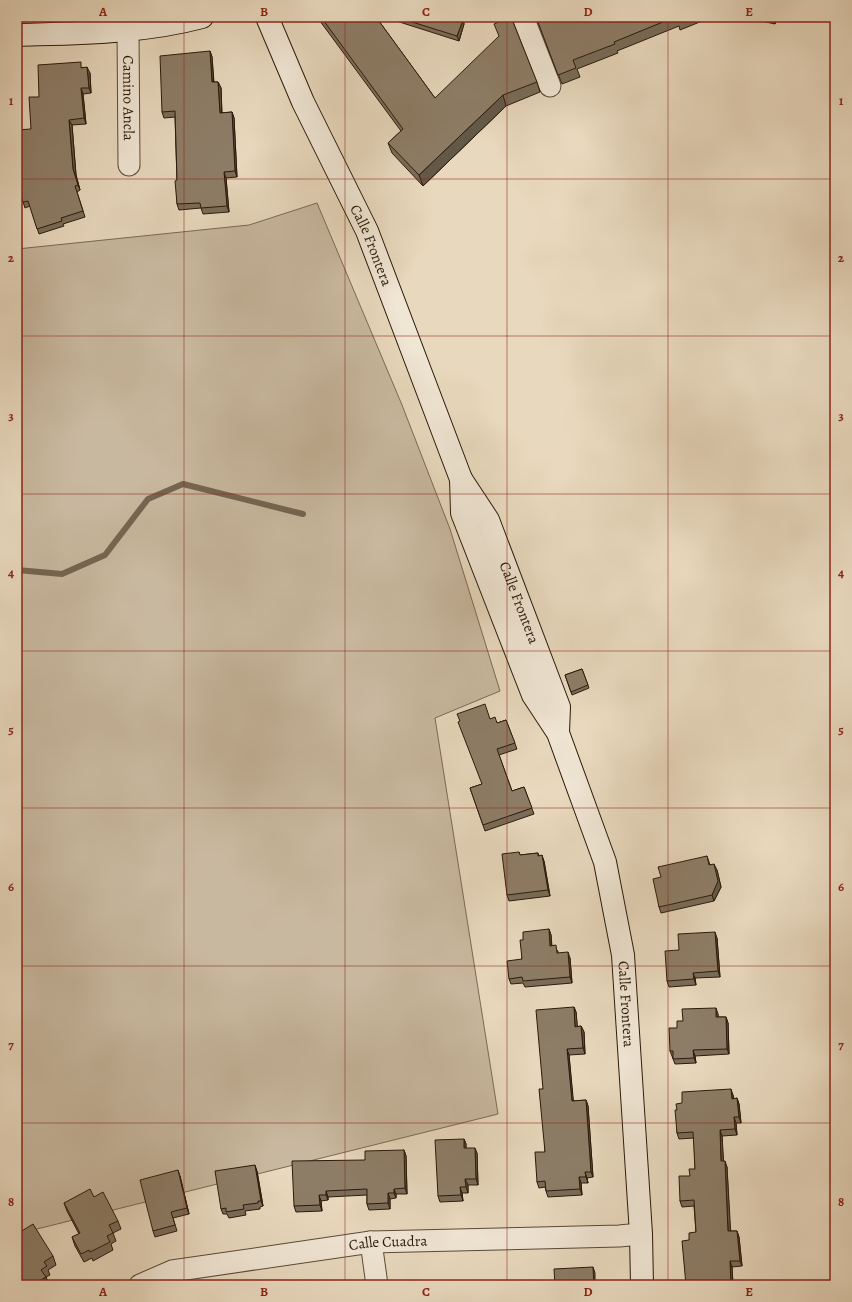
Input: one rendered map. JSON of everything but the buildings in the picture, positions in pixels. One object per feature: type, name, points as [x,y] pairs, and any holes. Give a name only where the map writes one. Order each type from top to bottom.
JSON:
[{"type":"street","points":[[17,35],[128,30],[180,23],[202,17]]},
{"type":"street","name":"Calle Frontera","points":[[267,17],[302,102],[367,231],[461,479],[488,520],[559,707],[558,733],[605,862],[623,955],[641,1234],[642,1285]]},
{"type":"street","points":[[523,17],[550,86]]},
{"type":"street","name":"Camino Ancla","points":[[128,30],[129,165]]},
{"type":"street","name":"Calle Cuadra","points":[[140,1285],[172,1271],[371,1242],[619,1236],[641,1234]]},
{"type":"street","points":[[371,1242],[377,1285]]},
{"type":"shaded area","points":[[317,203],[402,405],[450,529],[500,691],[435,718],[498,1114],[17,1234],[17,249],[249,225]]},
{"type":"waterway","points":[[17,570],[62,574],[105,555],[148,499],[183,484],[303,514]]}]
